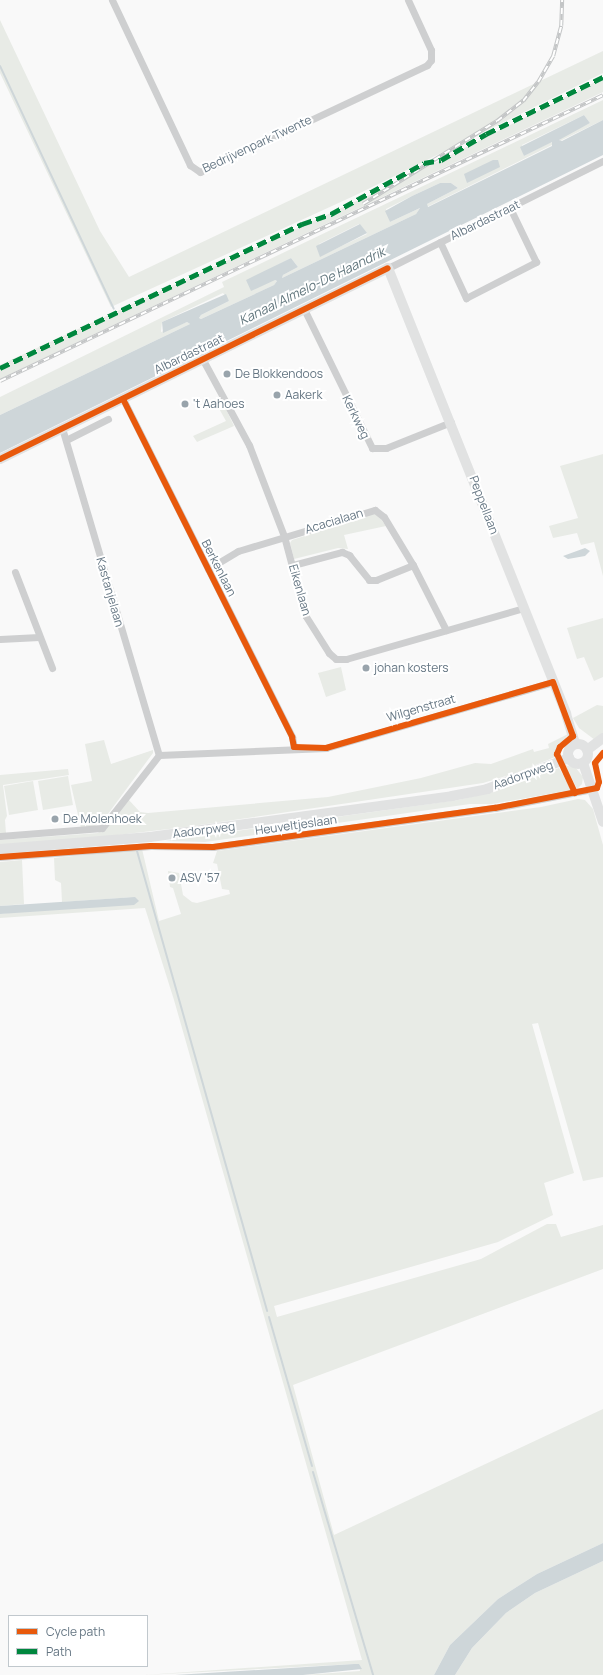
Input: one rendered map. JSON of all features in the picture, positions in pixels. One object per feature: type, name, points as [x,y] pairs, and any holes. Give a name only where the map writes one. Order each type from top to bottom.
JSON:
[{"type":"street","name":"Bedrijvenpark Twente","points":[[112,0],[190,165],[200,172],[426,65],[431,60],[431,50],[408,0]]},
{"type":"street","name":"Albardastraat","points":[[0,459],[603,162]]},
{"type":"street","points":[[440,242],[466,298],[536,262],[510,208]]},
{"type":"street","name":"Peppellaan","points":[[388,268],[451,422],[553,682],[574,744]]},
{"type":"street","name":"Kerkweg","points":[[304,310],[372,448],[386,448],[451,422]]},
{"type":"street","name":"Eikenlaan","points":[[203,360],[248,445],[284,536],[306,615],[329,653],[336,659],[346,659],[524,608]]},
{"type":"street","name":"Berkenlaan","points":[[122,399],[292,737],[294,747]]},
{"type":"street","points":[[66,440],[108,419]]},
{"type":"street","name":"Kastanjelaan","points":[[62,428],[159,755]]},
{"type":"street","name":"Acacialaan","points":[[208,569],[238,551],[375,510],[384,517],[413,565],[446,630]]},
{"type":"street","points":[[293,565],[342,552],[349,555],[369,580],[376,580],[413,565]]},
{"type":"street","points":[[15,572],[52,668]]},
{"type":"street","points":[[0,639],[39,637]]},
{"type":"street","name":"Wilgenstraat","points":[[159,755],[294,747],[326,748],[553,682]]},
{"type":"street","points":[[587,750],[603,738]]},
{"type":"street","points":[[574,744],[584,746],[587,750],[588,757],[582,763],[572,763],[569,758],[568,750],[574,744]]},
{"type":"street","points":[[0,836],[83,831],[102,828],[122,805],[159,755]]},
{"type":"street","name":"Aadorpweg","points":[[0,849],[150,837],[452,796],[487,788],[569,758]]},
{"type":"street","points":[[582,763],[593,789],[603,822]]},
{"type":"street","name":"Heuveltjeslaan","points":[[0,857],[151,846],[213,848],[495,808],[593,789]]},
{"type":"shaded area","points":[[0,20],[100,231],[129,277],[603,51],[603,73],[356,195],[111,307],[0,73]]},
{"type":"shaded area","points":[[603,78],[603,92],[0,379],[0,365],[387,187]]},
{"type":"shaded area","points":[[603,100],[603,120],[560,141],[559,138],[590,123],[584,115],[522,145],[524,156],[551,142],[554,144],[427,207],[427,204],[458,188],[451,183],[440,183],[412,196],[386,209],[390,222],[420,208],[416,214],[282,278],[283,275],[298,267],[291,258],[246,281],[275,280],[277,281],[274,285],[201,319],[199,318],[201,315],[229,301],[223,293],[162,322],[161,332],[187,322],[190,324],[0,415],[0,397],[224,287],[222,282]],"holes":[[[359,224],[367,234],[320,256],[319,244]]]},
{"type":"shaded area","points":[[223,403],[234,426],[197,442],[193,436],[226,421],[217,405]]},
{"type":"shaded area","points":[[603,454],[603,576],[594,542],[581,545],[577,533],[553,538],[549,526],[578,518],[560,466]]},
{"type":"shaded area","points":[[373,514],[378,515],[386,526],[344,535],[348,549],[338,548],[294,559],[290,543],[292,540]]},
{"type":"shaded area","points":[[603,618],[603,677],[594,681],[584,657],[577,659],[567,628]]},
{"type":"shaded area","points":[[341,667],[346,690],[326,697],[318,673]]},
{"type":"shaded area","points":[[597,705],[603,706],[603,734],[595,740],[579,728],[573,718]]},
{"type":"shaded area","points":[[568,734],[555,757],[516,773],[483,783],[186,827],[92,838],[0,845],[0,840],[98,833],[128,799],[140,812],[148,813],[328,797],[421,778],[475,763],[491,764],[533,749],[534,752],[549,748],[548,744]]},
{"type":"shaded area","points":[[104,740],[111,764],[153,750],[153,753],[105,818],[95,826],[81,828],[71,785],[92,781],[85,744]]},
{"type":"shaded area","points":[[565,765],[576,768],[583,777],[582,784],[577,789]]},
{"type":"shaded area","points":[[559,768],[572,790],[492,804],[470,804],[205,842],[165,841],[458,800],[493,792]]},
{"type":"shaded area","points":[[68,769],[69,775],[3,785],[7,816],[5,820],[6,833],[0,833],[0,775]]},
{"type":"shaded area","points":[[68,776],[73,805],[43,810],[38,781]]},
{"type":"shaded area","points":[[33,781],[38,810],[9,815],[4,786]]},
{"type":"shaded area","points":[[578,799],[585,800],[593,809],[603,845],[603,1177],[583,1181],[538,1023],[532,1024],[574,1173],[544,1183],[553,1215],[498,1242],[274,1306],[277,1317],[481,1259],[547,1224],[556,1224],[561,1237],[603,1225],[603,1269],[293,1385],[334,1535],[603,1409],[603,1543],[537,1574],[498,1599],[450,1645],[434,1675],[303,1675],[360,1671],[359,1664],[354,1664],[144,1675],[362,1660],[174,1000],[145,908],[0,918],[0,914],[135,897],[62,902],[61,883],[55,880],[54,858],[142,849],[159,921],[181,914],[173,888],[170,887],[168,871],[179,873],[183,895],[192,902],[197,903],[230,894],[229,890],[222,889],[217,864],[213,863],[217,851],[541,807]]},
{"type":"shaded area","points":[[22,860],[24,904],[0,906],[0,862]]},
{"type":"shaded area","points":[[603,1561],[603,1675],[455,1675],[472,1648],[506,1613],[535,1593]]},
{"type":"water","name":"Kanaal Almelo-De Haandrik","points":[[584,115],[590,123],[559,140],[562,141],[603,120],[603,155],[0,453],[0,415],[190,324],[187,322],[163,333],[162,322],[226,294],[229,301],[201,315],[199,318],[201,319],[274,285],[277,281],[275,280],[251,291],[246,280],[291,258],[298,267],[283,275],[282,278],[416,214],[420,208],[390,222],[385,211],[412,196],[440,183],[451,183],[458,188],[427,204],[428,207],[552,146],[552,142],[524,156],[520,147]]},
{"type":"water","points":[[493,160],[498,160],[500,167],[467,183],[464,174]]},
{"type":"water","points":[[360,224],[367,233],[320,257],[316,246]]},
{"type":"water","points":[[585,548],[590,551],[585,556],[568,559],[563,556]]},
{"type":"water","points":[[135,897],[139,901],[134,905],[0,914],[0,906]]},
{"type":"water","points":[[603,1543],[603,1561],[535,1593],[506,1613],[472,1648],[455,1675],[434,1675],[450,1645],[498,1599],[537,1574]]},
{"type":"water","points":[[359,1664],[362,1669],[303,1675],[175,1675]]},
{"type":"waterway","points":[[0,66],[114,309]]},
{"type":"waterway","points":[[137,851],[267,1311]]},
{"type":"waterway","points":[[269,1317],[312,1466]]},
{"type":"waterway","points":[[313,1472],[373,1675]]},
{"type":"railway","points":[[363,204],[497,121],[523,101],[538,82],[553,56],[561,26],[562,0]]},
{"type":"railway","points":[[0,381],[603,95]]},
{"type":"marked path","points":[[0,368],[302,224],[331,214],[424,163],[441,160],[486,134],[603,77]]},
{"type":"cycle path","points":[[0,459],[388,268]]},
{"type":"cycle path","points":[[123,399],[292,737],[294,747],[326,748],[553,682],[573,736],[560,747],[557,754],[575,793]]},
{"type":"cycle path","points":[[0,857],[151,846],[213,847],[495,808],[597,788],[599,782],[595,763],[603,753]]},
{"type":"place","name":"De Blokkendoos","points":[[227,374]]},
{"type":"place","name":"Aakerk","points":[[277,395]]},
{"type":"place","name":"'t Aahoes","points":[[185,404]]},
{"type":"place","name":"johan kosters","points":[[366,668]]},
{"type":"place","name":"De Molenhoek","points":[[55,819]]},
{"type":"place","name":"ASV '57","points":[[172,878]]}]
